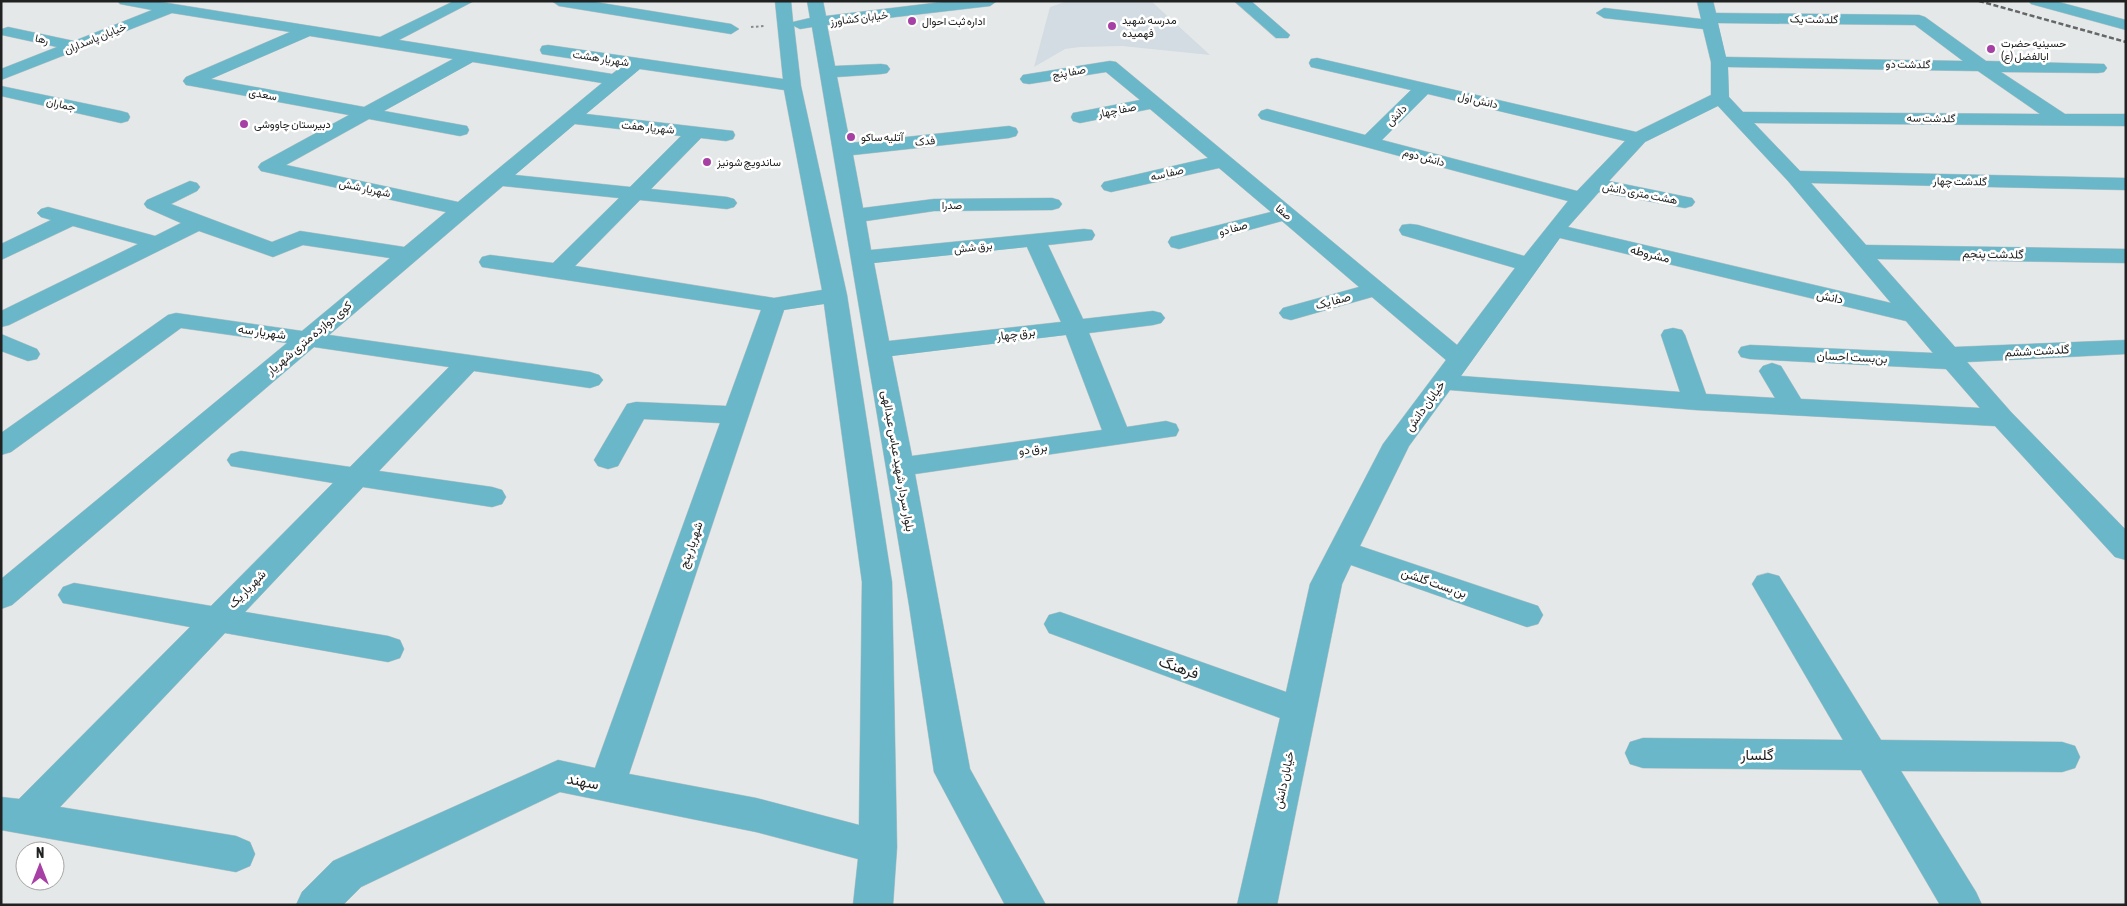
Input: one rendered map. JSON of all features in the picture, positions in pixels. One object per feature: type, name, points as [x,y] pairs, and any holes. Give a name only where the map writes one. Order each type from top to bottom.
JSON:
[{"type":"street","points":[[125,1],[385,41],[616,80]]},
{"type":"street","name":"خیابان پاسداران","points":[[1,76],[188,1]]},
{"type":"street","points":[[385,41],[467,1]]},
{"type":"street","points":[[559,1],[587,3],[731,29]]},
{"type":"street","name":"خیابان کشاورز","points":[[784,13],[990,1]]},
{"type":"street","points":[[1241,1],[1282,35]]},
{"type":"street","points":[[2036,1],[2126,24]]},
{"type":"street","points":[[2106,19],[2126,10]]},
{"type":"street","name":"بلوار سردار شهید عباس عبدالهی","points":[[816,12],[900,467],[952,772],[1026,905]]},
{"type":"street","points":[[784,13],[792,86],[834,295],[877,582],[878,847],[873,905]]},
{"type":"street","name":"گلدشت یک","points":[[1604,13],[1919,20],[1980,65]]},
{"type":"street","points":[[1708,15],[1728,108],[1795,177],[2002,418],[2126,549]]},
{"type":"street","points":[[411,28],[440,33]]},
{"type":"street","name":"سعدی","points":[[309,30],[192,81],[460,130]]},
{"type":"street","name":"رها","points":[[8,32],[76,46]]},
{"type":"street","name":"شهریار هشت","points":[[528,47],[792,86]]},
{"type":"street","points":[[368,112],[471,56]]},
{"type":"street","name":"گلدشت دو","points":[[1719,62],[2098,68]]},
{"type":"street","name":"کوی دوازده متری شهریار","points":[[1,597],[636,63]]},
{"type":"street","name":"دانش اول","points":[[1317,63],[1638,138]]},
{"type":"street","points":[[1980,65],[2060,119]]},
{"type":"street","name":"صفا پنج","points":[[1029,79],[1110,66]]},
{"type":"street","name":"صفا","points":[[1110,66],[1459,359]]},
{"type":"street","points":[[827,72],[882,69]]},
{"type":"street","name":"دانش","points":[[1369,142],[1424,88]]},
{"type":"street","name":"جماران","points":[[1,91],[121,117]]},
{"type":"street","name":"صفا چهار","points":[[1080,117],[1154,103]]},
{"type":"street","name":"گلدشت سه","points":[[1728,108],[2126,120]]},
{"type":"street","name":"خیابان دانش","points":[[1257,905],[1326,584],[1397,444],[1555,230],[1638,138],[1728,108]]},
{"type":"street","name":"شهریار شش","points":[[368,112],[268,167],[462,209]]},
{"type":"street","name":"دانش دوم","points":[[1267,115],[1369,142],[1589,192]]},
{"type":"street","name":"شهریار هفت","points":[[570,118],[726,135]]},
{"type":"street","points":[[558,270],[696,132]]},
{"type":"street","name":"فدک","points":[[842,150],[1009,132]]},
{"type":"street","name":"صفا سه","points":[[1111,186],[1223,161]]},
{"type":"street","name":"گلدشت چهار","points":[[1795,177],[2126,184]]},
{"type":"street","points":[[498,179],[727,203]]},
{"type":"street","points":[[190,187],[154,204],[198,223],[273,250],[300,238],[409,254]]},
{"type":"street","name":"هشت متری دانش","points":[[1589,192],[1685,202]]},
{"type":"street","name":"صدرا","points":[[854,216],[934,205],[1052,204]]},
{"type":"street","points":[[48,213],[158,243]]},
{"type":"street","name":"صفا دو","points":[[1179,242],[1286,214]]},
{"type":"street","points":[[1,253],[71,219]]},
{"type":"street","points":[[1,320],[198,223]]},
{"type":"street","points":[[1410,230],[1529,265]]},
{"type":"street","name":"مشروطه","points":[[1555,230],[1745,277]]},
{"type":"street","name":"برق شش","points":[[862,258],[1084,235]]},
{"type":"street","points":[[1036,240],[1075,327],[1118,437]]},
{"type":"street","name":"گلدشت پنجم","points":[[1860,252],[2126,256]]},
{"type":"street","points":[[490,262],[558,270],[774,305],[834,295]]},
{"type":"street","name":"دانش","points":[[1745,277],[1915,316]]},
{"type":"street","name":"صفا یک","points":[[1290,313],[1376,289]]},
{"type":"street","name":"شهریار پنج","points":[[607,786],[774,305]]},
{"type":"street","name":"برق چهار","points":[[878,350],[1153,318]]},
{"type":"street","name":"شهریار سه","points":[[1,446],[176,320],[590,380]]},
{"type":"street","points":[[1673,334],[1696,402]]},
{"type":"street","points":[[1,341],[28,354]]},
{"type":"street","name":"گلدشت ششم","points":[[1951,358],[2126,347]]},
{"type":"street","name":"بن‌بست احسان","points":[[1750,352],[1951,358]]},
{"type":"street","name":"شهریار یک","points":[[14,815],[218,619],[468,362]]},
{"type":"street","points":[[1772,371],[1793,407]]},
{"type":"street","points":[[1442,382],[1696,402],[2002,418]]},
{"type":"street","points":[[608,460],[636,410],[736,415]]},
{"type":"street","name":"برق دو","points":[[900,467],[1166,430]]},
{"type":"street","points":[[241,460],[492,497]]},
{"type":"street","name":"بن بست گلشن","points":[[1342,551],[1527,615]]},
{"type":"street","points":[[1768,584],[1962,905]]},
{"type":"street","points":[[74,595],[388,649]]},
{"type":"street","name":"فرهنگ","points":[[1060,624],[1299,711]]},
{"type":"street","name":"گلسار","points":[[1642,754],[2062,756]]},
{"type":"street","name":"سهند","points":[[316,905],[347,874],[558,776],[756,815],[878,847]]},
{"type":"street","points":[[14,815],[236,854]]},
{"type":"path","points":[[731,29],[784,13]]},
{"type":"shaded area","name":"مدرسه شهید فهمیده","points":[[1068,1],[1151,1],[1210,55],[1122,46],[1080,47],[1065,49],[1034,67],[1050,7]]},
{"type":"railway","points":[[1979,1],[2126,42]]},
{"type":"place","name":"اداره ثبت احوال","points":[[912,21]]},
{"type":"place","name":"مدرسه شهید فهمیده","points":[[1112,26]]},
{"type":"place","name":"حسینیه حضرت ابالفضل (ع)","points":[[1991,49]]},
{"type":"place","name":"دبیرستان چاووشی","points":[[244,124]]},
{"type":"place","name":"آتلیه ساکو","points":[[851,137]]},
{"type":"place","name":"ساندویچ شونیز","points":[[707,162]]}]
